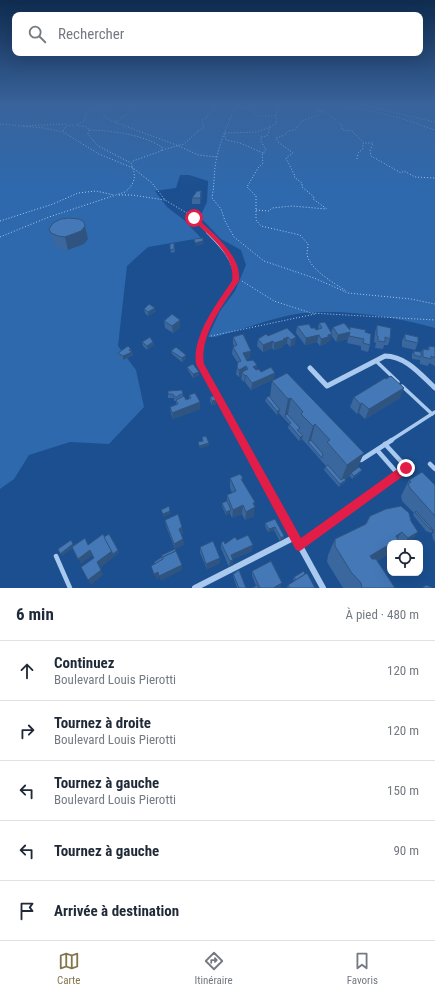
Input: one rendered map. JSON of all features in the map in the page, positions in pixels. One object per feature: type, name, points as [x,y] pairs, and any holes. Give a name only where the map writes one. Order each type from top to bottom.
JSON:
[{"type":"street","points":[[194,218],[229,255],[236,275],[236,281],[216,310],[204,336],[199,356],[200,364],[323,588]]},
{"type":"street","points":[[310,368],[327,386],[385,356],[390,355],[399,358],[435,388]]},
{"type":"street","points":[[195,588],[295,537]]},
{"type":"lane","points":[[356,454],[360,460],[433,413],[376,361]]},
{"type":"lane","points":[[300,546],[406,468],[385,444]]},
{"type":"lane","points":[[376,450],[398,474]]},
{"type":"lane","points":[[430,464],[435,469]]},
{"type":"lane","points":[[56,556],[70,588]]},
{"type":"path","points":[[59,131],[63,132],[99,154],[133,168],[152,183],[165,200],[184,210],[194,218]]},
{"type":"path","points":[[89,131],[88,134],[98,146],[132,163]]},
{"type":"path","points":[[102,131],[126,134],[155,142],[162,147],[161,150]]},
{"type":"path","points":[[140,131],[179,146],[198,155],[218,157]]},
{"type":"path","points":[[132,163],[161,150],[179,146],[187,142],[196,131]]},
{"type":"path","points":[[224,133],[258,131]]},
{"type":"path","points":[[269,131],[268,136],[261,137],[260,141],[266,150],[262,155],[263,163],[258,168],[248,187],[256,196],[256,220],[260,226],[300,235],[308,244],[307,254],[312,264],[326,278],[348,293]]},
{"type":"path","points":[[256,210],[269,211],[272,208],[280,206],[302,208],[311,206],[327,209],[317,203],[314,197],[302,187],[302,183],[294,177],[295,176],[286,158],[293,153],[278,142],[276,138],[285,136],[288,131]]},
{"type":"path","points":[[352,131],[364,143],[373,143],[370,156]]},
{"type":"path","points":[[224,133],[226,140],[240,143],[264,153]]},
{"type":"path","points":[[224,133],[215,167],[215,183],[212,198],[221,209],[225,221],[234,237],[264,261],[314,278],[348,293],[411,299],[435,304]]},
{"type":"path","points":[[357,159],[357,155],[364,147],[364,143]]},
{"type":"path","points":[[368,155],[401,173],[404,171],[415,177],[435,178]]},
{"type":"path","points":[[0,237],[49,217],[125,192],[134,183],[136,175],[132,163]]},
{"type":"path","points":[[0,221],[53,204],[78,193],[96,191],[116,195],[137,194],[153,200],[165,200]]},
{"type":"path","points":[[236,275],[274,302],[301,311],[318,314],[435,320]]},
{"type":"path","points":[[204,336],[213,336],[318,314]]},
{"type":"shaded area","points":[[0,131],[435,131],[435,328],[381,316],[341,312],[321,312],[286,316],[215,337],[208,337],[220,311],[235,291],[246,265],[241,250],[221,239],[200,217],[207,202],[208,181],[189,175],[180,175],[176,188],[155,191],[167,207],[184,220],[201,238],[148,247],[127,266],[118,346],[136,370],[144,407],[109,444],[70,442],[29,455],[14,479],[0,489]]},
{"type":"building","points":[[197,191],[202,191],[200,198],[192,198]]},
{"type":"building","points":[[61,219],[79,219],[84,222],[85,226],[81,231],[65,237],[51,233],[49,229],[53,223]]},
{"type":"building","points":[[203,238],[203,241],[195,243],[194,239]]},
{"type":"building","points":[[174,243],[174,249],[170,250],[170,244]]},
{"type":"building","points":[[149,304],[155,308],[148,312],[144,309]]},
{"type":"building","points":[[172,314],[180,320],[172,326],[164,321]]},
{"type":"building","points":[[325,322],[332,334],[321,339],[319,335],[306,338],[297,326],[309,324],[311,328],[315,328],[316,330],[322,328],[319,323]]},
{"type":"building","points":[[344,323],[350,330],[350,327],[366,330],[365,332],[371,334],[370,345],[363,343],[364,339],[349,336],[350,332],[338,335],[333,327]]},
{"type":"building","points":[[377,325],[391,328],[390,339],[385,337],[385,342],[378,341]]},
{"type":"building","points":[[287,328],[296,337],[291,340],[288,337],[283,339],[284,340],[274,343],[273,341],[263,345],[258,339],[266,334],[268,336]]},
{"type":"building","points":[[243,334],[251,351],[243,353],[247,361],[253,360],[257,365],[253,367],[256,370],[259,369],[261,372],[271,367],[275,373],[252,383],[242,372],[248,369],[246,366],[239,370],[237,367],[238,362],[241,361],[233,347],[237,345],[233,337]]},
{"type":"building","points":[[405,334],[418,337],[418,343],[405,340]]},
{"type":"building","points":[[150,337],[153,342],[147,346],[142,342]]},
{"type":"building","points":[[128,346],[131,349],[129,350],[132,352],[123,356],[118,353]]},
{"type":"building","points":[[429,346],[435,347],[435,358],[431,356],[431,359],[423,357],[423,349],[429,350]]},
{"type":"building","points":[[176,347],[186,355],[182,358],[171,351]]},
{"type":"building","points":[[414,351],[421,352],[421,357],[414,355]]},
{"type":"building","points":[[193,364],[199,372],[193,374],[187,367]]},
{"type":"building","points":[[287,373],[364,453],[347,465],[327,442],[330,440],[315,424],[313,426],[301,414],[303,412],[291,398],[288,399],[272,381]]},
{"type":"building","points":[[391,376],[404,388],[369,409],[362,403],[360,404],[354,397],[385,378],[386,379]]},
{"type":"building","points":[[182,390],[183,394],[177,397],[174,397],[172,394],[168,394],[168,391]]},
{"type":"building","points":[[195,393],[200,402],[172,413],[170,407],[178,404],[176,400],[184,396],[186,400],[191,398],[189,395]]},
{"type":"building","points":[[214,396],[216,400],[212,401],[210,397]]},
{"type":"building","points":[[269,396],[280,410],[277,411],[266,398]]},
{"type":"building","points":[[287,414],[300,428],[297,430],[303,436],[300,437],[289,424],[291,423],[285,416]]},
{"type":"building","points":[[206,436],[209,443],[199,446],[198,442],[203,441],[202,437]]},
{"type":"building","points":[[311,440],[323,454],[322,458],[308,442]]},
{"type":"building","points":[[328,465],[341,480],[344,478],[346,480],[340,484],[325,467]]},
{"type":"building","points":[[359,467],[362,470],[354,476],[351,473]]},
{"type":"building","points":[[422,472],[435,485],[435,516],[408,484],[411,482],[409,480]]},
{"type":"building","points":[[240,474],[243,478],[241,479],[255,502],[253,503],[255,507],[246,512],[243,505],[233,510],[227,495],[236,491],[230,478]]},
{"type":"building","points":[[227,501],[231,510],[226,512],[222,503]]},
{"type":"building","points":[[169,506],[170,511],[163,514],[161,510]]},
{"type":"building","points":[[401,506],[409,513],[411,521],[418,532],[408,538],[402,532],[396,536],[398,540],[387,540],[387,546],[370,556],[372,559],[376,559],[395,588],[362,588],[361,583],[351,572],[335,546],[335,539],[366,524],[370,516],[386,509]]},
{"type":"building","points":[[416,511],[434,531],[429,528],[415,512]]},
{"type":"building","points":[[178,514],[182,527],[179,529],[183,539],[174,544],[165,520]]},
{"type":"building","points":[[275,519],[284,536],[281,538],[275,527],[269,529],[265,523]]},
{"type":"building","points":[[103,534],[112,551],[97,562],[101,570],[88,580],[81,567],[94,558],[90,550],[78,559],[72,547],[85,538],[88,545]]},
{"type":"building","points":[[109,534],[118,550],[113,554],[104,537]]},
{"type":"building","points":[[248,535],[253,545],[231,555],[233,560],[230,561],[221,543],[224,541],[225,544],[235,537],[237,540]]},
{"type":"building","points":[[71,540],[73,544],[60,554],[58,549]]},
{"type":"building","points":[[213,541],[220,558],[206,564],[200,547]]},
{"type":"building","points":[[175,549],[176,551],[163,557],[163,559],[155,564],[154,562],[162,557],[162,555]]},
{"type":"building","points":[[176,551],[182,565],[159,576],[158,572],[154,574],[151,566],[163,559],[163,557]]},
{"type":"building","points":[[271,561],[282,583],[273,588],[260,588],[252,571]]},
{"type":"building","points":[[239,570],[246,588],[239,588],[233,574]]},
{"type":"building","points":[[304,571],[305,574],[296,580],[294,577]]},
{"type":"building","points":[[307,573],[315,588],[290,588],[288,585]]},
{"type":"building","points":[[257,585],[259,588],[252,588]]},
{"type":"building","points":[[426,585],[431,587],[432,588],[422,588]]},
{"type":"route","points":[[194,218],[229,255],[236,275],[236,281],[216,310],[206,332],[199,356],[200,364],[300,546],[406,468]]}]
